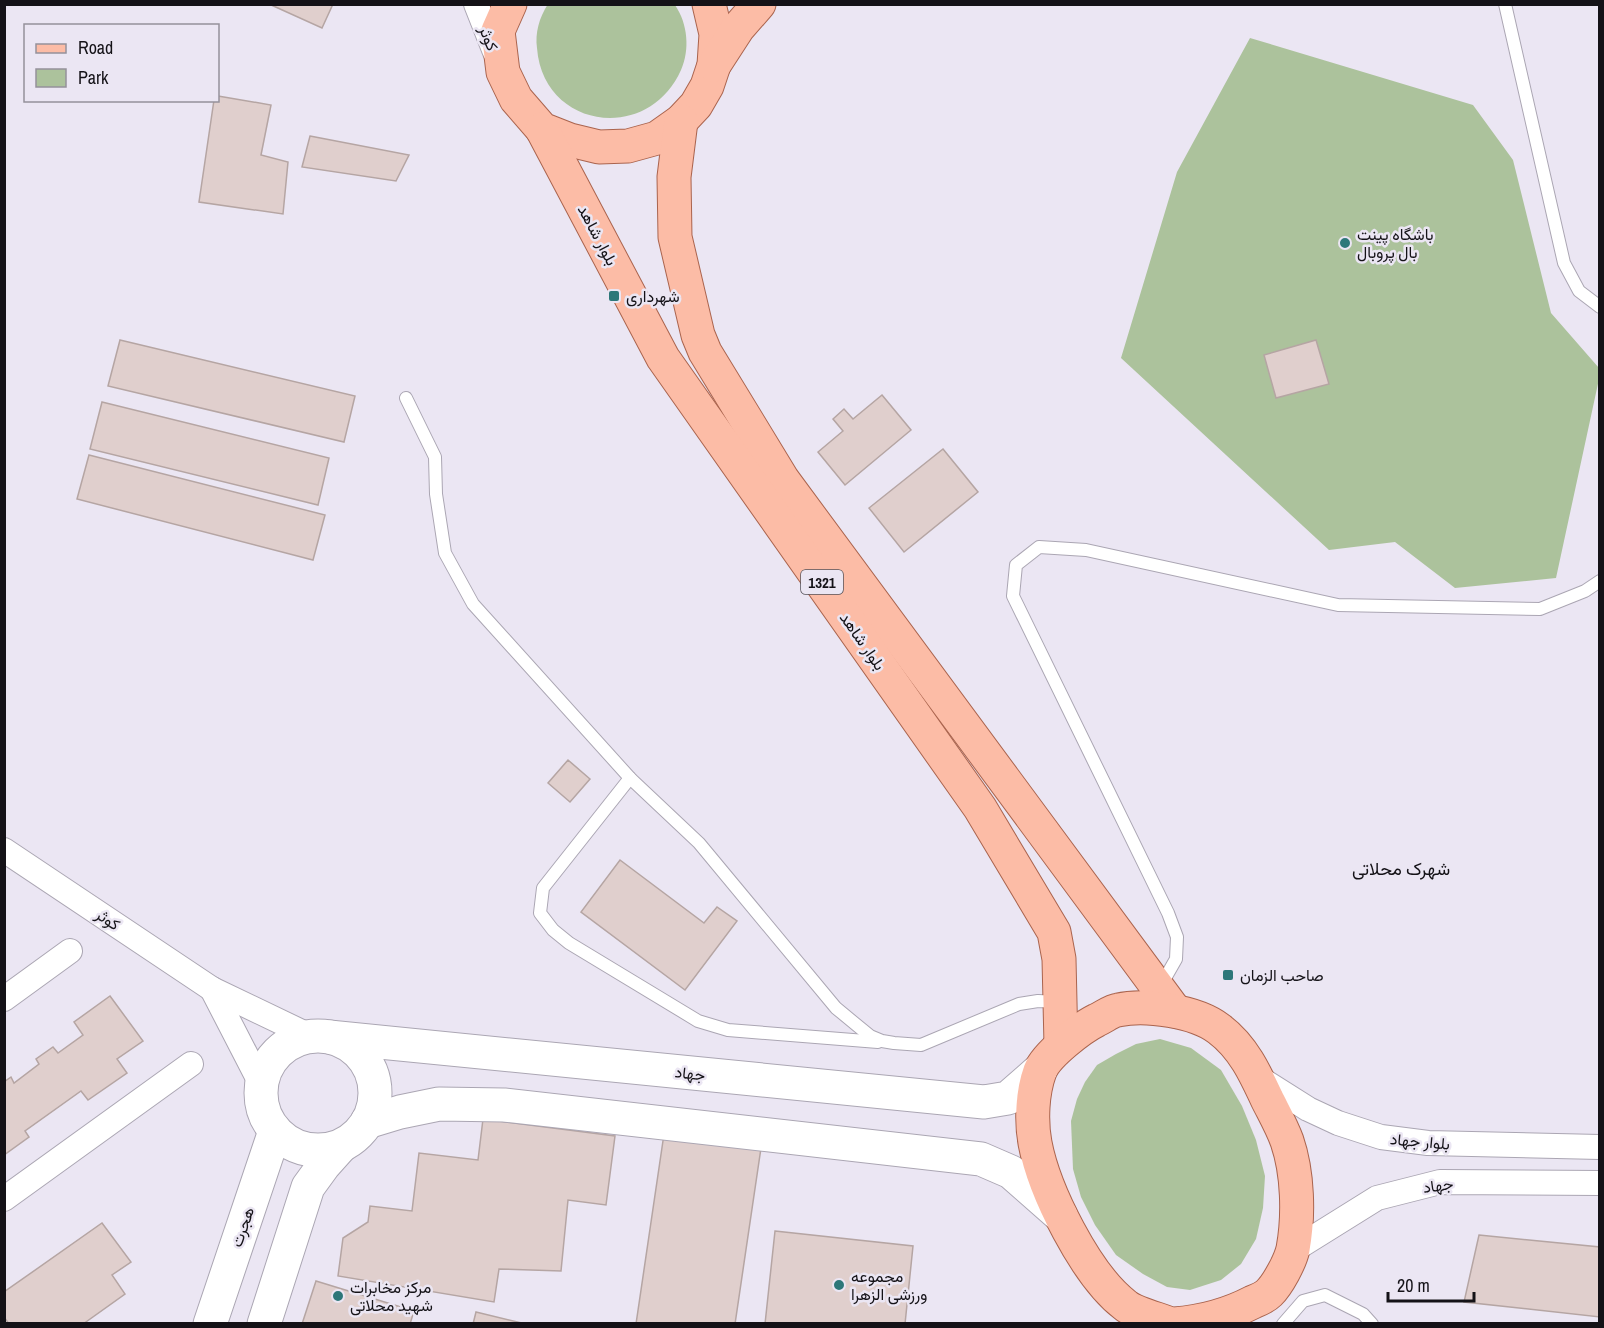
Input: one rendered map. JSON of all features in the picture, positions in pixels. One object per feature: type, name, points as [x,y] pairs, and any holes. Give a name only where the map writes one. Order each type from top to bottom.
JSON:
[{"type":"main road","points":[[708,4],[716,34],[714,65]]},
{"type":"main road","points":[[499,13],[503,72],[516,99],[542,129],[570,140],[599,147],[628,146],[657,138],[681,121],[696,105],[707,86],[714,65],[738,28],[759,4]]},
{"type":"main road","name":"بلوار شاهد","points":[[681,121],[674,177],[675,237],[698,335],[705,352],[783,480],[1167,1000]]},
{"type":"main road","name":"بلوار شاهد","points":[[542,129],[663,358],[980,808],[1054,932],[1059,959],[1060,1002],[1051,1057],[1035,1094],[1032,1119],[1035,1143],[1041,1166],[1061,1216],[1083,1255],[1131,1315]]},
{"type":"main road","points":[[1051,1057],[1087,1025],[1116,1010],[1144,1008],[1167,1000],[1217,1027],[1239,1047],[1256,1076],[1287,1141],[1295,1175],[1296,1213],[1288,1262],[1267,1323]]},
{"type":"main road","points":[[264,1323],[308,1187],[341,1146],[356,1136],[367,1122],[374,1105],[375,1087],[370,1070],[360,1054],[346,1043],[320,1037],[293,1042],[278,1052],[267,1067],[261,1084],[261,1101],[265,1117],[275,1131],[289,1143],[305,1149],[323,1150],[341,1146]]},
{"type":"main road","name":"جهاد","points":[[320,1037],[984,1102],[1008,1098],[1051,1057]]},
{"type":"main road","points":[[367,1122],[439,1104],[504,1105],[981,1159],[1011,1172],[1061,1216]]},
{"type":"main road","name":"هجرت","points":[[210,1323],[275,1131]]},
{"type":"main road","points":[[1131,1315],[1173,1323],[1196,1322],[1234,1311],[1268,1295],[1288,1262]]},
{"type":"street","name":"کوثر","points":[[476,4],[503,72]]},
{"type":"street","name":"کوثر","points":[[4,850],[212,989],[320,1037]]},
{"type":"street","points":[[4,999],[70,951]]},
{"type":"street","name":"کوثر","points":[[212,989],[261,1084]]},
{"type":"street","points":[[4,1199],[191,1064]]},
{"type":"street","name":"بلوار جهاد","points":[[1256,1076],[1308,1109],[1338,1123],[1381,1137],[1428,1143],[1599,1147]]},
{"type":"street","name":"جهاد","points":[[1288,1262],[1377,1198],[1440,1182],[1599,1183]]},
{"type":"lane","points":[[1506,4],[1564,263],[1579,291],[1599,307]]},
{"type":"lane","points":[[406,398],[435,457],[436,494],[445,554],[473,604],[630,778],[699,843],[836,1008],[870,1036],[894,1043]]},
{"type":"lane","points":[[1167,1000],[1178,937],[1013,597],[1016,565],[1039,547],[1086,550],[1338,605],[1540,609],[1585,591],[1599,581]]},
{"type":"lane","points":[[1585,591],[1599,592]]},
{"type":"lane","points":[[630,778],[543,888],[540,913],[569,943],[698,1021],[728,1030],[921,1045],[1019,1005],[1038,1000],[1060,1002]]},
{"type":"lane","points":[[1283,1323],[1303,1301],[1325,1295],[1363,1314],[1372,1323]]},
{"type":"green space","points":[[548,4],[675,5],[683,20],[686,37],[686,54],[681,70],[666,94],[645,109],[623,117],[599,117],[576,110],[557,96],[544,75],[537,48],[537,31]]},
{"type":"green space","name":"باشگاه پینت بال پروبال","points":[[1250,38],[1473,105],[1513,160],[1551,313],[1599,368],[1599,379],[1556,578],[1455,588],[1395,542],[1329,550],[1121,358],[1177,172]]},
{"type":"green space","points":[[1160,1039],[1191,1048],[1221,1070],[1242,1106],[1256,1140],[1265,1176],[1263,1208],[1256,1239],[1241,1264],[1221,1280],[1190,1290],[1167,1287],[1116,1255],[1095,1225],[1081,1197],[1073,1169],[1071,1121],[1085,1082],[1097,1065],[1116,1054],[1136,1044]]},
{"type":"building","points":[[269,4],[333,4],[322,28]]},
{"type":"building","points":[[219,96],[271,105],[261,155],[288,162],[283,214],[199,202],[214,102],[219,102]]},
{"type":"building","points":[[310,136],[409,155],[396,181],[302,167]]},
{"type":"building","points":[[120,340],[355,396],[344,442],[108,386]]},
{"type":"building","points":[[1316,340],[1329,384],[1276,398],[1264,355]]},
{"type":"building","points":[[882,395],[911,430],[845,485],[818,452],[843,431],[833,419],[844,409],[853,419]]},
{"type":"building","points":[[102,402],[329,458],[318,505],[90,449]]},
{"type":"building","points":[[943,449],[978,492],[904,552],[869,508]]},
{"type":"building","points":[[89,455],[325,515],[313,560],[77,499]]},
{"type":"building","points":[[568,760],[590,779],[570,802],[548,783]]},
{"type":"building","points":[[620,860],[704,923],[717,907],[737,921],[685,990],[581,912]]},
{"type":"building","points":[[110,996],[143,1041],[117,1059],[127,1073],[88,1100],[81,1091],[25,1131],[29,1137],[4,1155],[4,1082],[11,1077],[14,1083],[39,1064],[36,1059],[53,1047],[58,1053],[83,1035],[74,1022]]},
{"type":"building","points":[[483,1119],[615,1136],[606,1205],[568,1200],[561,1271],[499,1269],[494,1302],[338,1276],[343,1238],[368,1222],[370,1206],[412,1211],[419,1153],[478,1160]]},
{"type":"building","points":[[664,1134],[761,1148],[735,1324],[636,1324]]},
{"type":"building","points":[[102,1223],[131,1262],[112,1275],[125,1294],[83,1324],[9,1324],[4,1317],[4,1292]]},
{"type":"building","name":"مجموعه ورزشی الزهرا","points":[[775,1231],[913,1246],[905,1324],[765,1324]]},
{"type":"building","points":[[1479,1235],[1600,1247],[1600,1317],[1464,1302]]},
{"type":"building","name":"مرکز مخابرات شهید محلاتی","points":[[316,1281],[414,1311],[410,1324],[302,1324]]},
{"type":"building","points":[[476,1312],[526,1324],[473,1324]]},
{"type":"place","name":"باشگاه پینت بال پروبال","points":[[1345,243]]},
{"type":"place","name":"شهرداری","points":[[614,296]]},
{"type":"place","name":"صاحب الزمان","points":[[1228,975]]},
{"type":"place","name":"مجموعه ورزشی الزهرا","points":[[839,1285]]},
{"type":"place","name":"مرکز مخابرات شهید محلاتی","points":[[338,1296]]},
{"type":"district","name":"شهرک محلاتی","points":[[1401,868]]}]
